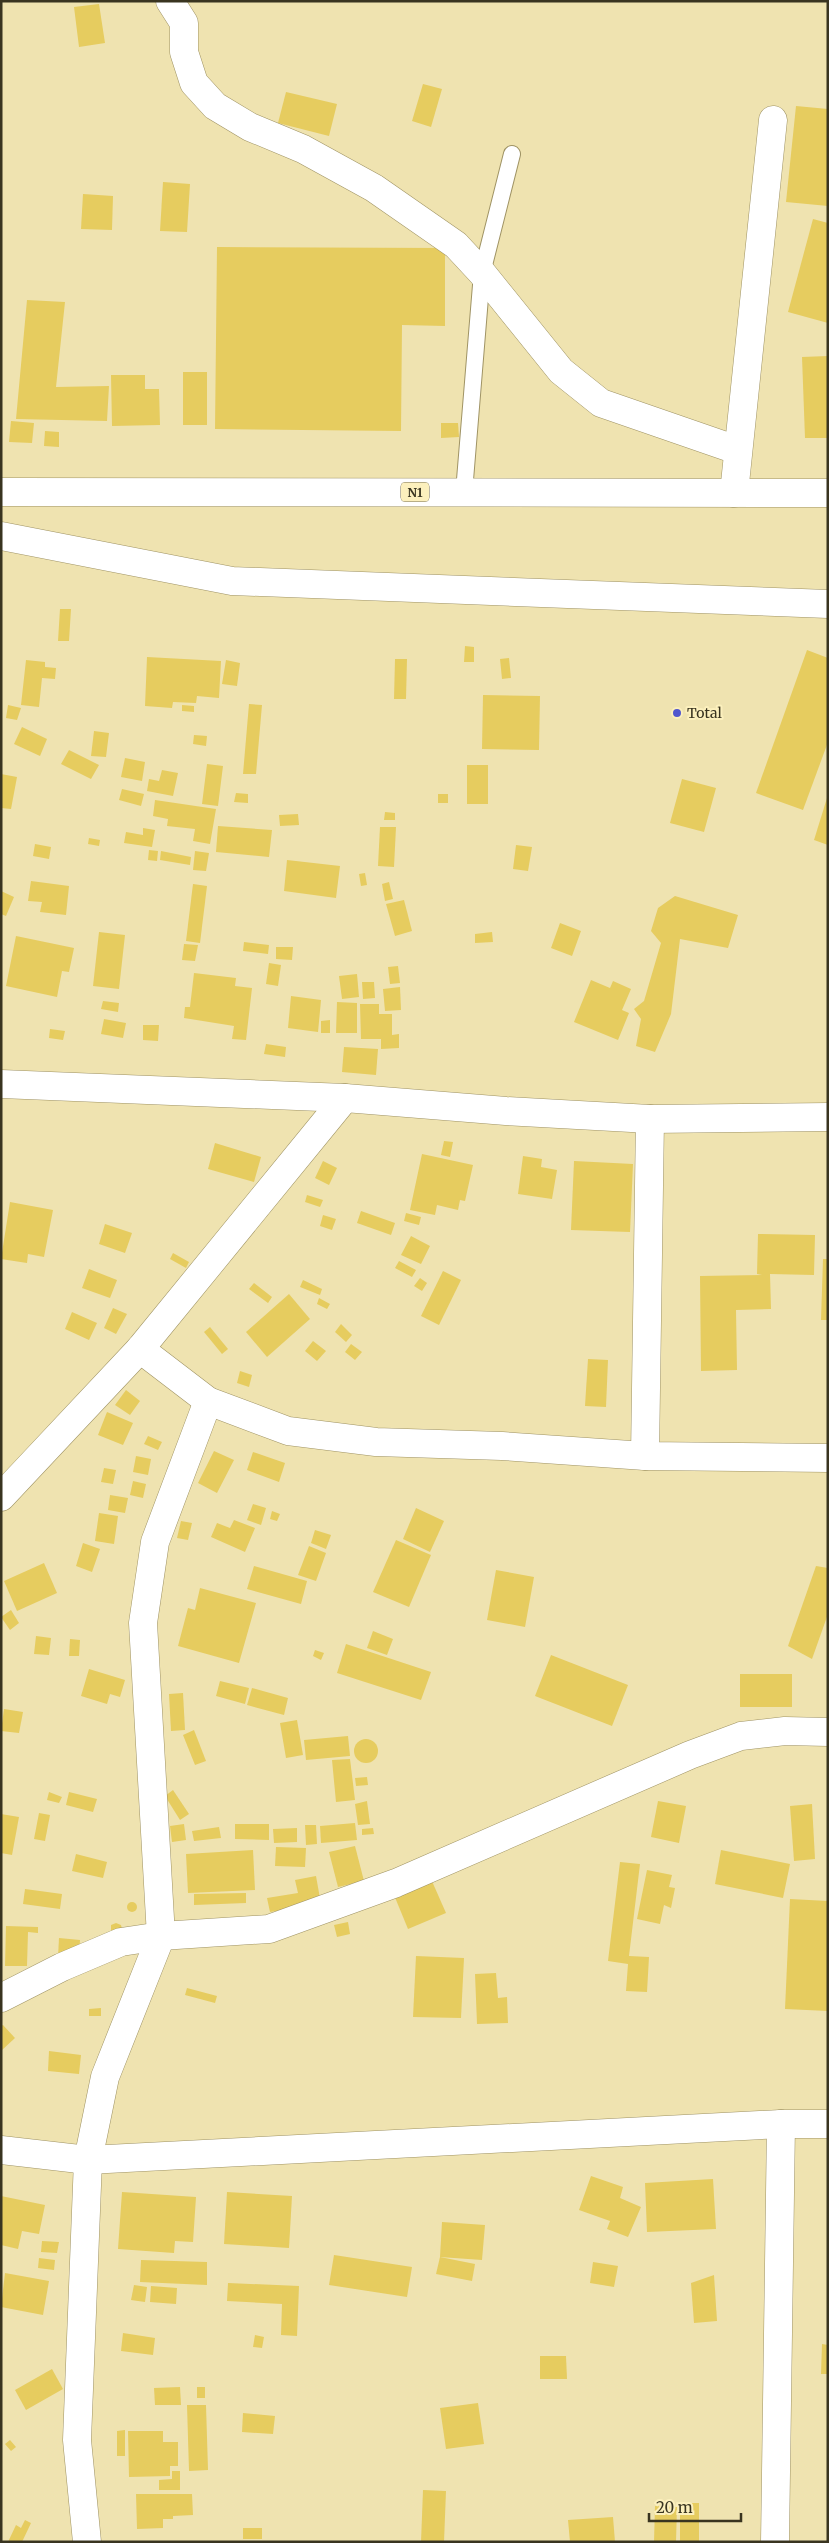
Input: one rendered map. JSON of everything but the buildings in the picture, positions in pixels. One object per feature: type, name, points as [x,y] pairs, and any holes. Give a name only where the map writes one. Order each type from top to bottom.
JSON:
[{"type":"main road","points":[[170,1],[184,23],[184,52],[194,83],[215,106],[250,127],[303,149],[374,188],[456,245],[482,272],[561,371],[601,403],[737,450]]},
{"type":"main road","points":[[734,493],[773,120]]},
{"type":"main road","name":"N1","points":[[1,492],[828,493]]},
{"type":"main road","points":[[1,536],[232,581],[828,604]]},
{"type":"main road","points":[[1,1084],[345,1098],[506,1111],[650,1119],[828,1117]]},
{"type":"main road","points":[[1,1497],[140,1349],[345,1098]]},
{"type":"main road","points":[[645,1456],[650,1119]]},
{"type":"main road","points":[[140,1349],[208,1401],[288,1431],[376,1442],[502,1446],[645,1456],[828,1458]]},
{"type":"main road","points":[[87,2542],[77,2440],[88,2160],[105,2077],[161,1936],[143,1623],[155,1542],[208,1401]]},
{"type":"main road","points":[[1,1998],[62,1967],[121,1942],[161,1936],[269,1929],[396,1883],[690,1755],[741,1736],[786,1731],[828,1732]]},
{"type":"main road","points":[[775,2542],[781,2124]]},
{"type":"main road","points":[[1,2150],[88,2160],[781,2124],[828,2124]]},
{"type":"lane","points":[[464,492],[482,272],[512,154]]},
{"type":"place","name":"Total","points":[[677,713]]}]
